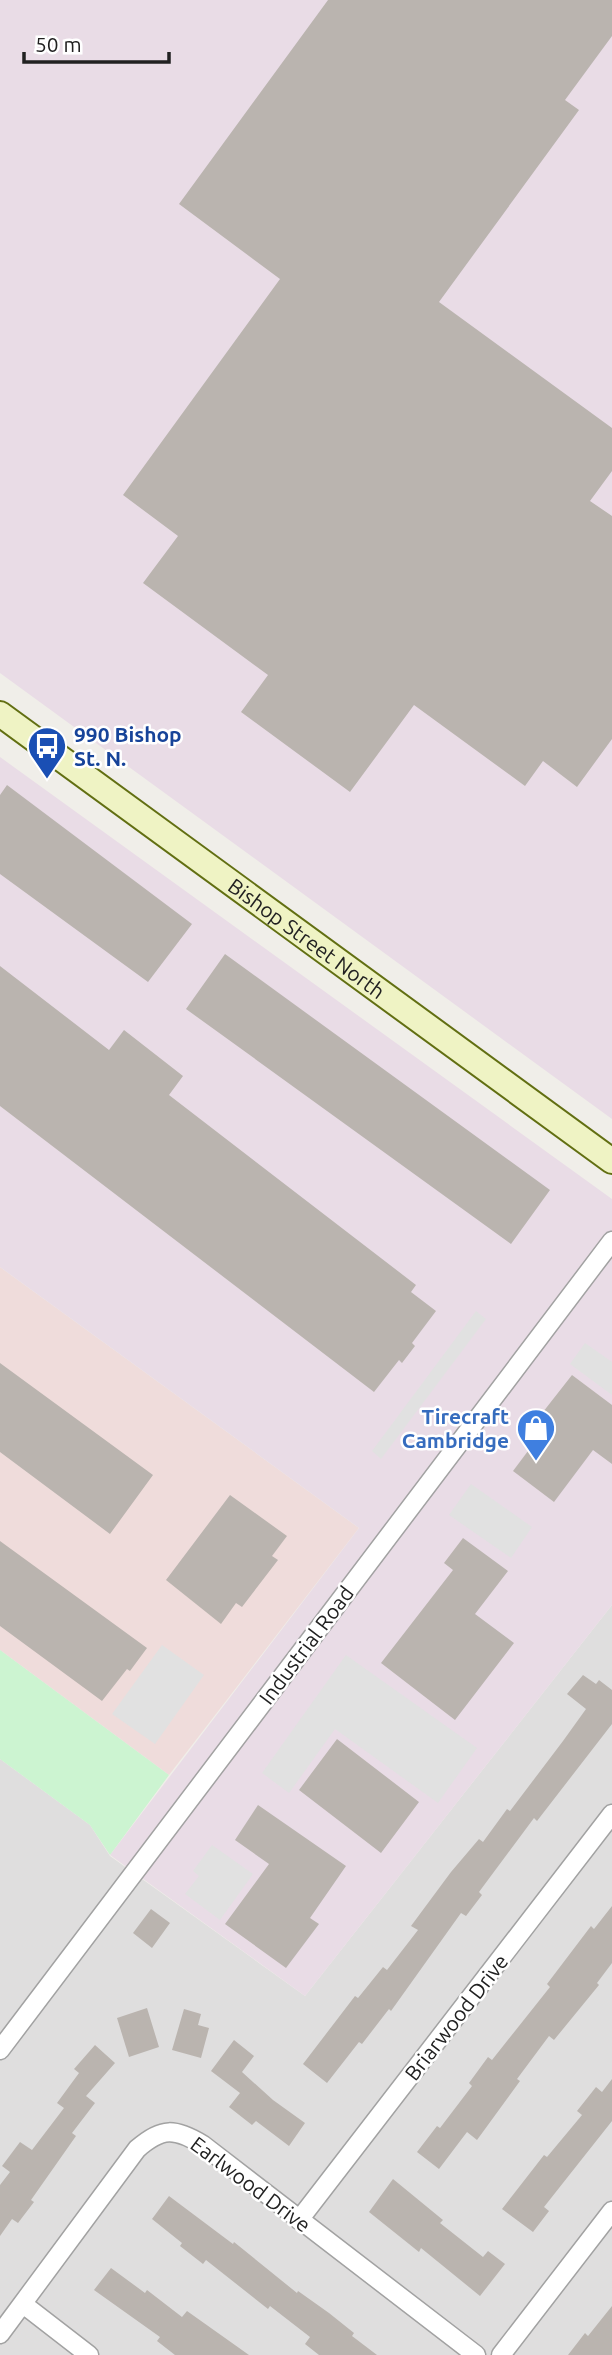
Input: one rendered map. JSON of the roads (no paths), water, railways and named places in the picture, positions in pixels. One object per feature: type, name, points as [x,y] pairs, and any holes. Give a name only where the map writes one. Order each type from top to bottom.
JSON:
[{"type":"main road","name":"Bishop Street North","points":[[0,715],[612,1161]]},
{"type":"street","name":"Industrial Road","points":[[0,2050],[612,1241]]},
{"type":"street","name":"Briarwood Drive","points":[[299,2220],[612,1814]]},
{"type":"street","name":"Earlwood Drive","points":[[0,2334],[137,2149],[150,2138],[168,2132],[184,2134],[203,2146],[475,2355]]},
{"type":"street","points":[[501,2355],[612,2211]]},
{"type":"street","points":[[23,2304],[89,2355]]},
{"type":"place","name":"990 Bishop St. N.","points":[[47,780]]},
{"type":"place","name":"Tirecraft Cambridge","points":[[536,1462]]}]
